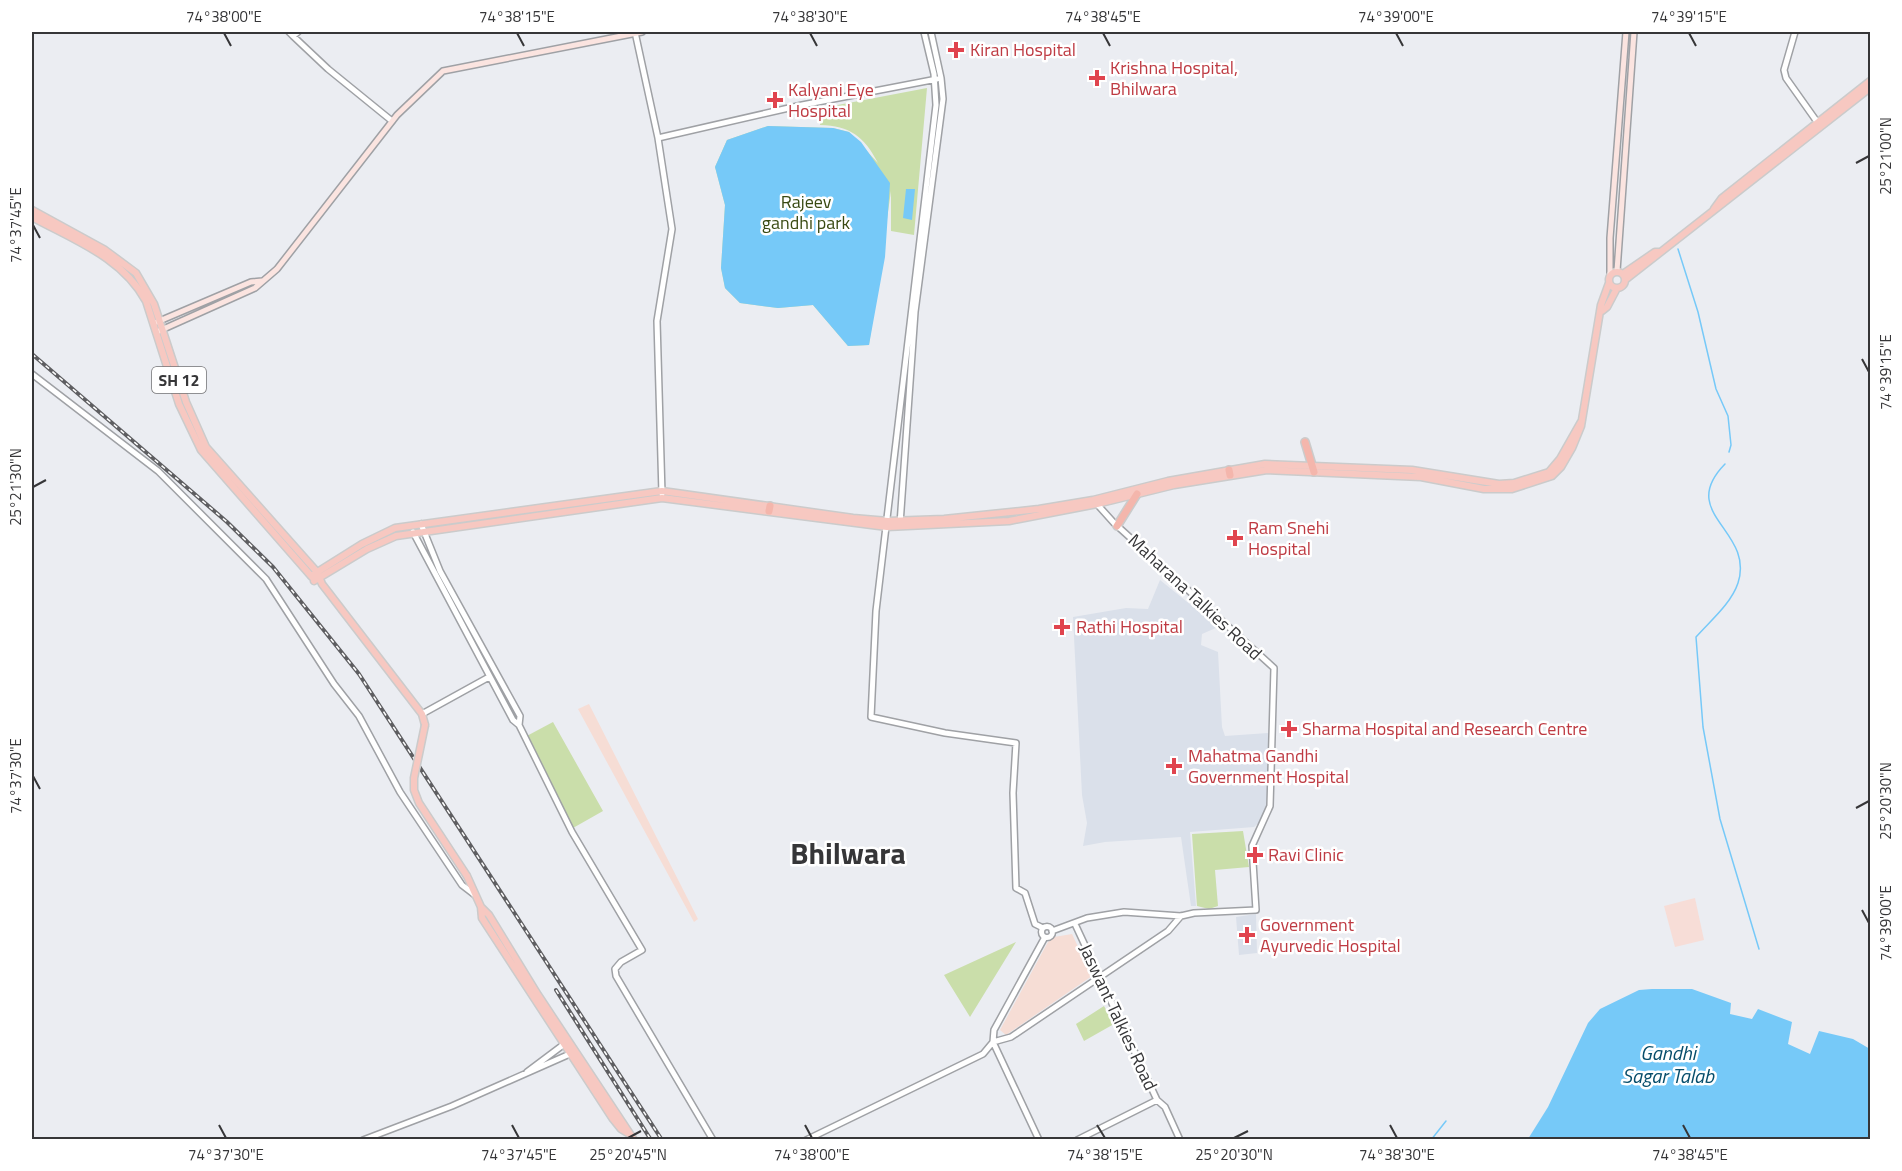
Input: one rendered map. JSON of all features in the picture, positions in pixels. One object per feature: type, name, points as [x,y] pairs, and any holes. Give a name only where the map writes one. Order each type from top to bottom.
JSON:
[{"type":"highway","points":[[1305,442],[1314,469]]},
{"type":"highway","points":[[1117,526],[1137,494]]},
{"type":"main road","points":[[160,330],[255,288],[264,281],[277,269],[392,121],[412,98],[443,71],[638,32]]},
{"type":"main road","points":[[1619,275],[1610,238],[1626,32]]},
{"type":"main road","points":[[1602,311],[1607,307],[1617,288],[1619,275],[1634,32]]},
{"type":"main road","points":[[1819,125],[1870,81]]},
{"type":"main road","points":[[1095,502],[1168,481],[1230,472],[1267,470],[1314,469],[1421,477],[1484,489],[1512,489],[1539,482],[1561,467],[1580,432],[1602,311],[1601,305],[1609,284],[1619,275],[1671,244],[1714,209],[1722,198],[1870,88]]},
{"type":"main road","name":"SH 12","points":[[32,210],[105,250],[131,268],[149,292],[188,426],[201,450],[315,576]]},
{"type":"main road","name":"SH 12","points":[[32,217],[123,269],[136,283],[157,322]]},
{"type":"main road","points":[[157,322],[251,282],[264,281]]},
{"type":"main road","points":[[1609,284],[1617,288]]},
{"type":"main road","points":[[315,576],[382,533],[411,526],[662,494],[888,524],[1009,521],[1230,472]]},
{"type":"main road","points":[[315,576],[381,541],[662,494]]},
{"type":"main road","points":[[315,576],[422,714],[425,725],[414,790],[419,803],[467,876],[481,907],[482,918],[566,1042],[613,1119],[621,1129],[633,1137]]},
{"type":"street","points":[[638,32],[672,229],[657,321],[662,494]]},
{"type":"street","points":[[924,32],[938,78],[936,105],[876,611],[871,717],[945,733],[1016,743],[1013,793],[1016,888],[1025,893],[1035,924],[1043,928],[1048,927],[1052,931]]},
{"type":"street","points":[[900,524],[915,312],[940,136],[938,78],[931,32]]},
{"type":"street","points":[[1795,32],[1784,70],[1785,78],[1819,125]]},
{"type":"street","points":[[295,33],[304,46],[328,69],[392,121]]},
{"type":"street","points":[[658,138],[801,105],[938,78]]},
{"type":"street","points":[[32,374],[158,471],[266,579],[359,716],[400,792],[462,885],[475,895]]},
{"type":"street","name":"Maharana Talkies Road","points":[[1095,502],[1117,526],[1274,668],[1270,806],[1252,846],[1256,910],[1194,913],[1181,916]]},
{"type":"street","points":[[421,524],[440,571],[519,716],[519,724]]},
{"type":"street","points":[[411,526],[451,608],[511,717],[519,724],[572,832],[642,951],[621,962],[615,969],[616,976],[713,1140]]},
{"type":"street","points":[[422,714],[489,677]]},
{"type":"street","points":[[1052,931],[1087,918],[1124,912],[1181,916]]},
{"type":"street","points":[[806,1140],[983,1054],[993,1042],[1011,1037],[1168,931],[1181,916]]},
{"type":"street","name":"Jaswant Talkies Road","points":[[1075,924],[1122,1029],[1157,1100],[1165,1107],[1180,1140]]},
{"type":"street","points":[[1043,928],[1042,933],[1045,937]]},
{"type":"street","points":[[1045,937],[1051,936],[1052,931]]},
{"type":"street","points":[[1040,1140],[993,1042],[994,1030],[1045,937]]},
{"type":"street","points":[[525,1073],[566,1042]]},
{"type":"street","points":[[363,1140],[452,1106],[573,1053]]},
{"type":"street","points":[[1077,1140],[1157,1100]]},
{"type":"shaded area","name":"Mahatma Gandhi Government Hospital","points":[[1160,580],[1218,627],[1202,634],[1201,645],[1218,652],[1222,727],[1225,736],[1268,733],[1269,801],[1262,820],[1254,827],[1190,832],[1196,906],[1191,906],[1181,837],[1105,842],[1083,846],[1087,823],[1082,795],[1073,617],[1126,608],[1148,609]]},
{"type":"shaded area","points":[[589,704],[698,919],[694,922],[578,709]]},
{"type":"shaded area","points":[[1695,898],[1704,940],[1675,947],[1664,906]]},
{"type":"shaded area","name":"Government Ayurvedic Hospital","points":[[1256,914],[1257,953],[1239,955],[1236,917]]},
{"type":"shaded area","points":[[1072,934],[1092,976],[1006,1035],[1000,1030],[1048,942],[1054,937]]},
{"type":"green space","name":"Rajeev gandhi park","points":[[927,88],[914,235],[891,231],[891,191],[869,345],[848,346],[813,305],[778,308],[740,303],[725,288],[721,268],[725,205],[715,167],[727,140],[768,126],[833,128],[849,132],[878,163],[867,146],[855,134],[848,130],[820,125],[822,108]]},
{"type":"green space","points":[[553,722],[603,811],[573,828],[523,738]]},
{"type":"green space","points":[[1243,831],[1249,867],[1215,870],[1218,906],[1209,909],[1197,906],[1192,834]]},
{"type":"green space","points":[[1016,942],[970,1017],[944,975]]},
{"type":"green space","points":[[1104,1006],[1114,1024],[1084,1041],[1076,1024]]},
{"type":"water","name":"Rajeev gandhi park","points":[[768,126],[833,128],[849,132],[861,142],[890,183],[885,257],[869,345],[848,346],[813,305],[778,308],[740,303],[725,288],[721,268],[725,205],[715,167],[727,140]]},
{"type":"water","points":[[906,189],[915,189],[912,220],[903,218]]},
{"type":"water","name":"Gandhi Sagar Talab","points":[[1692,989],[1731,1003],[1730,1014],[1752,1019],[1758,1009],[1792,1022],[1788,1044],[1810,1054],[1819,1031],[1853,1039],[1870,1049],[1870,1139],[1528,1139],[1548,1107],[1588,1023],[1600,1009],[1639,990]]},
{"type":"waterway","points":[[1678,249],[1698,312],[1716,389],[1728,416],[1731,445],[1729,452]]},
{"type":"waterway","points":[[1725,464],[1712,481],[1709,496],[1712,510],[1736,549],[1740,565],[1738,583],[1725,605],[1696,637],[1703,727],[1720,819],[1759,949]]},
{"type":"waterway","points":[[1431,1140],[1446,1121]]},
{"type":"railway","points":[[32,354],[227,522],[273,567],[359,674],[662,1140]]},
{"type":"railway","points":[[556,990],[651,1140]]},
{"type":"place","name":"Kiran Hospital","points":[[956,50]]},
{"type":"place","name":"Krishna Hospital, Bhilwara","points":[[1097,78]]},
{"type":"place","name":"Kalyani Eye Hospital","points":[[775,100]]},
{"type":"place","name":"Ram Snehi Hospital","points":[[1235,538]]},
{"type":"place","name":"Rathi Hospital","points":[[1062,627]]},
{"type":"place","name":"Sharma Hospital and Research Centre","points":[[1289,729]]},
{"type":"place","name":"Mahatma Gandhi Government Hospital","points":[[1174,766]]},
{"type":"place","name":"Ravi Clinic","points":[[1255,855]]},
{"type":"place","name":"Government Ayurvedic Hospital","points":[[1247,935]]},
{"type":"district","name":"Bhilwara","points":[[848,854]]}]
